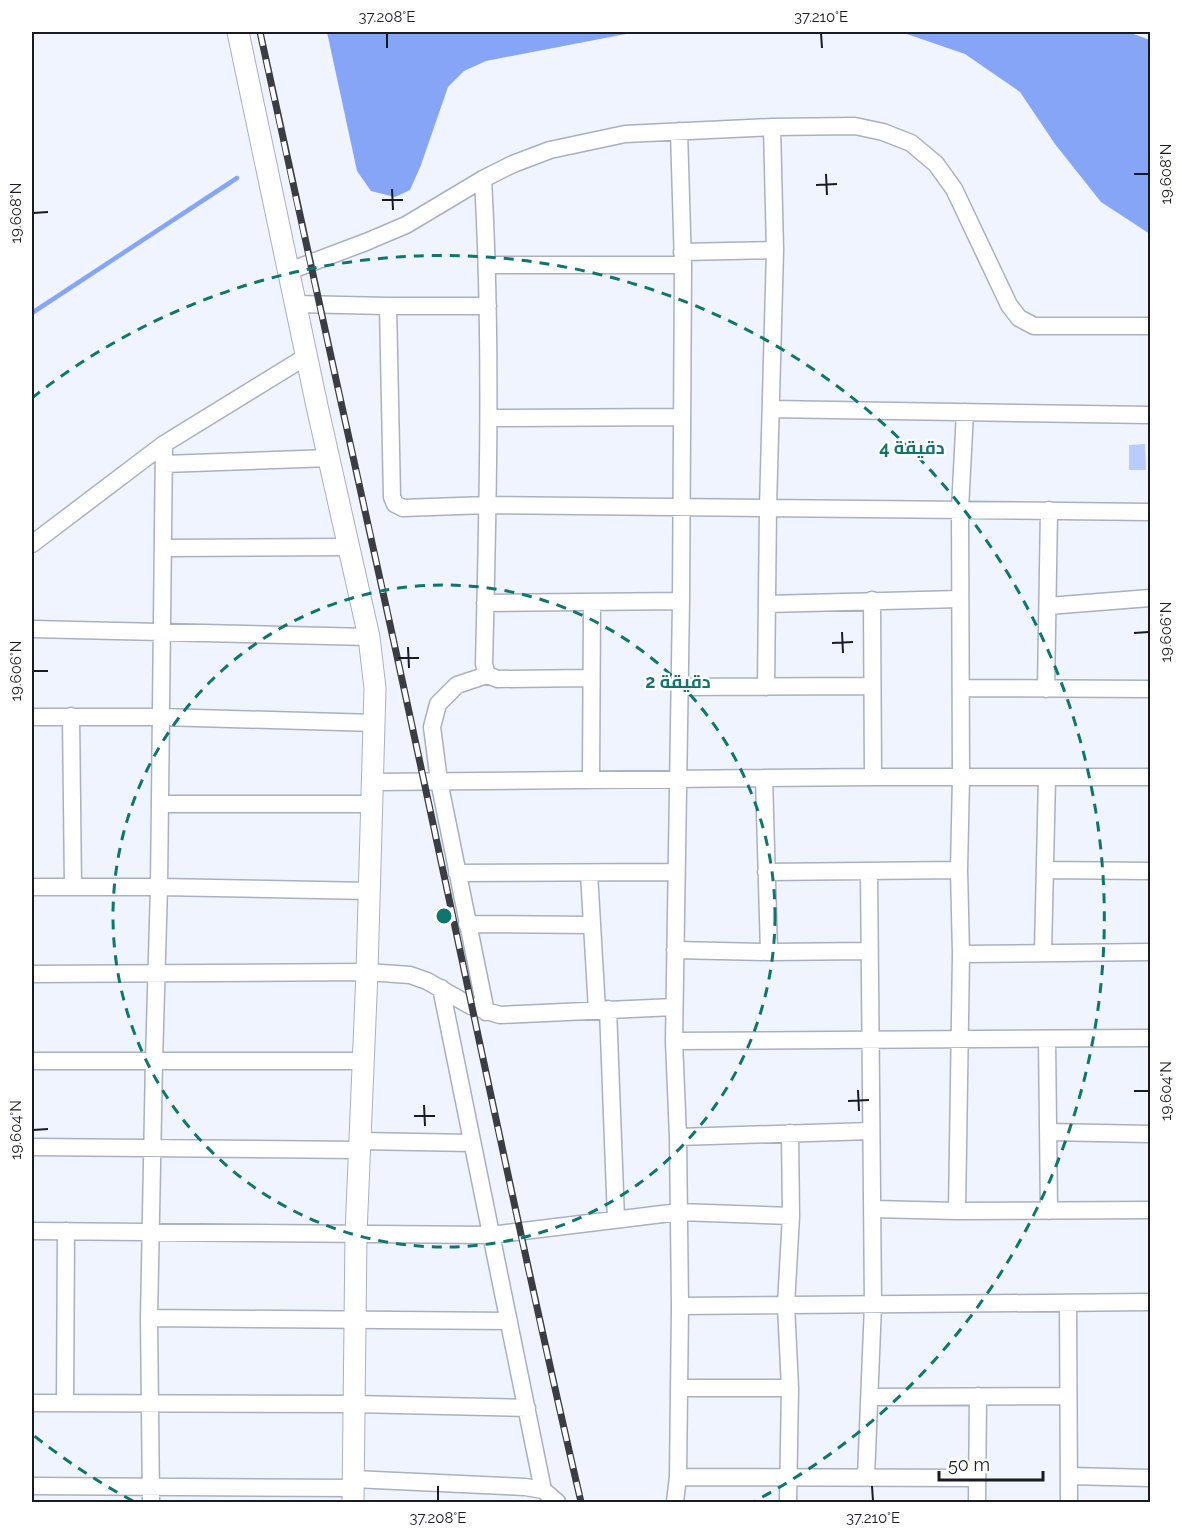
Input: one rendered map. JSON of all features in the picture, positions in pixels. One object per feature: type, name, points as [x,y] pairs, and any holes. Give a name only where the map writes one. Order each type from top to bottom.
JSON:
[{"type":"main road","points":[[238,32],[369,637],[375,688],[367,972],[356,1234],[353,1490]]},
{"type":"street","points":[[289,271],[406,225],[483,179],[513,164],[550,150],[625,134],[772,127],[855,126],[884,132],[911,143],[936,164],[954,189],[1009,305],[1018,318],[1034,326],[1150,326]]},
{"type":"street","points":[[766,687],[775,250],[772,127]]},
{"type":"street","points":[[675,1503],[678,1477],[680,1306],[678,1137],[674,1041],[681,602],[682,258],[679,131]]},
{"type":"street","points":[[483,179],[488,265],[489,418],[484,664],[487,675]]},
{"type":"street","points":[[488,265],[682,258],[775,250]]},
{"type":"street","points":[[296,304],[488,306]]},
{"type":"street","points":[[388,306],[392,497],[395,504],[403,508],[487,505],[1150,512]]},
{"type":"street","points":[[32,544],[164,444],[307,356]]},
{"type":"street","points":[[771,409],[1150,416]]},
{"type":"street","points":[[957,1211],[961,954],[959,870],[962,688],[960,509],[964,412]]},
{"type":"street","points":[[489,418],[681,417]]},
{"type":"street","points":[[151,1495],[149,1318],[154,1148],[153,1061],[159,887],[164,444]]},
{"type":"street","points":[[164,464],[330,458]]},
{"type":"street","points":[[1046,689],[1049,510]]},
{"type":"street","points":[[163,548],[349,547]]},
{"type":"street","points":[[1048,606],[1150,598]]},
{"type":"street","points":[[767,604],[960,599]]},
{"type":"street","points":[[872,600],[873,777]]},
{"type":"street","points":[[591,779],[592,602]]},
{"type":"street","points":[[485,603],[681,602]]},
{"type":"street","points":[[32,629],[369,637]]},
{"type":"street","points":[[486,1012],[439,781],[432,727],[438,704],[457,685],[487,675],[498,679],[591,678]]},
{"type":"street","points":[[680,687],[872,686]]},
{"type":"street","points":[[962,688],[1150,689]]},
{"type":"street","points":[[32,717],[161,717],[375,723]]},
{"type":"street","points":[[71,717],[73,887]]},
{"type":"street","points":[[1043,952],[1047,777]]},
{"type":"street","points":[[373,782],[678,778],[1150,777]]},
{"type":"street","points":[[764,778],[769,952]]},
{"type":"street","points":[[160,804],[372,804]]},
{"type":"street","points":[[766,872],[959,870]]},
{"type":"street","points":[[1045,870],[1150,871]]},
{"type":"street","points":[[866,1477],[873,1305],[869,871]]},
{"type":"street","points":[[457,873],[676,872]]},
{"type":"street","points":[[589,873],[592,925],[602,1010],[616,1219]]},
{"type":"street","points":[[32,887],[369,891]]},
{"type":"street","points":[[467,924],[592,925]]},
{"type":"street","points":[[675,950],[869,951]]},
{"type":"street","points":[[961,954],[1150,952]]},
{"type":"street","points":[[32,974],[367,972],[410,975],[441,988],[471,1006],[500,1015],[674,1007]]},
{"type":"street","points":[[441,988],[543,1490]]},
{"type":"street","points":[[674,1041],[1150,1038]]},
{"type":"street","points":[[1047,1039],[1049,1211]]},
{"type":"street","points":[[32,1061],[363,1061]]},
{"type":"street","points":[[678,1137],[872,1131]]},
{"type":"street","points":[[1048,1132],[1150,1134]]},
{"type":"street","points":[[788,1503],[790,1388],[786,1305],[791,1216],[790,1133]]},
{"type":"street","points":[[32,1147],[154,1148],[472,1143]]},
{"type":"street","points":[[873,1209],[1150,1210]]},
{"type":"street","points":[[32,1230],[491,1235],[679,1212],[791,1216]]},
{"type":"street","points":[[65,1403],[66,1231]]},
{"type":"street","points":[[680,1306],[1150,1302]]},
{"type":"street","points":[[1068,1303],[1068,1503]]},
{"type":"street","points":[[149,1318],[509,1321]]},
{"type":"street","points":[[679,1388],[790,1388]]},
{"type":"street","points":[[977,1503],[978,1396]]},
{"type":"street","points":[[870,1398],[1068,1396]]},
{"type":"street","points":[[32,1403],[354,1404],[526,1408]]},
{"type":"street","points":[[1069,1476],[1150,1478]]},
{"type":"street","points":[[678,1477],[977,1478]]},
{"type":"street","points":[[32,1486],[151,1495],[525,1487],[543,1490],[557,1503]]},
{"type":"water","points":[[327,32],[636,32],[486,61],[464,71],[448,87],[410,190],[395,197],[371,191],[357,171]]},
{"type":"water","points":[[901,32],[1128,32],[1150,40],[1150,234],[1101,202],[1055,144],[1020,92],[965,54]]},
{"type":"building","points":[[1145,444],[1146,470],[1129,470],[1129,445]]},
{"type":"waterway","points":[[32,313],[237,178]]},
{"type":"railway","points":[[260,32],[581,1502]]}]
